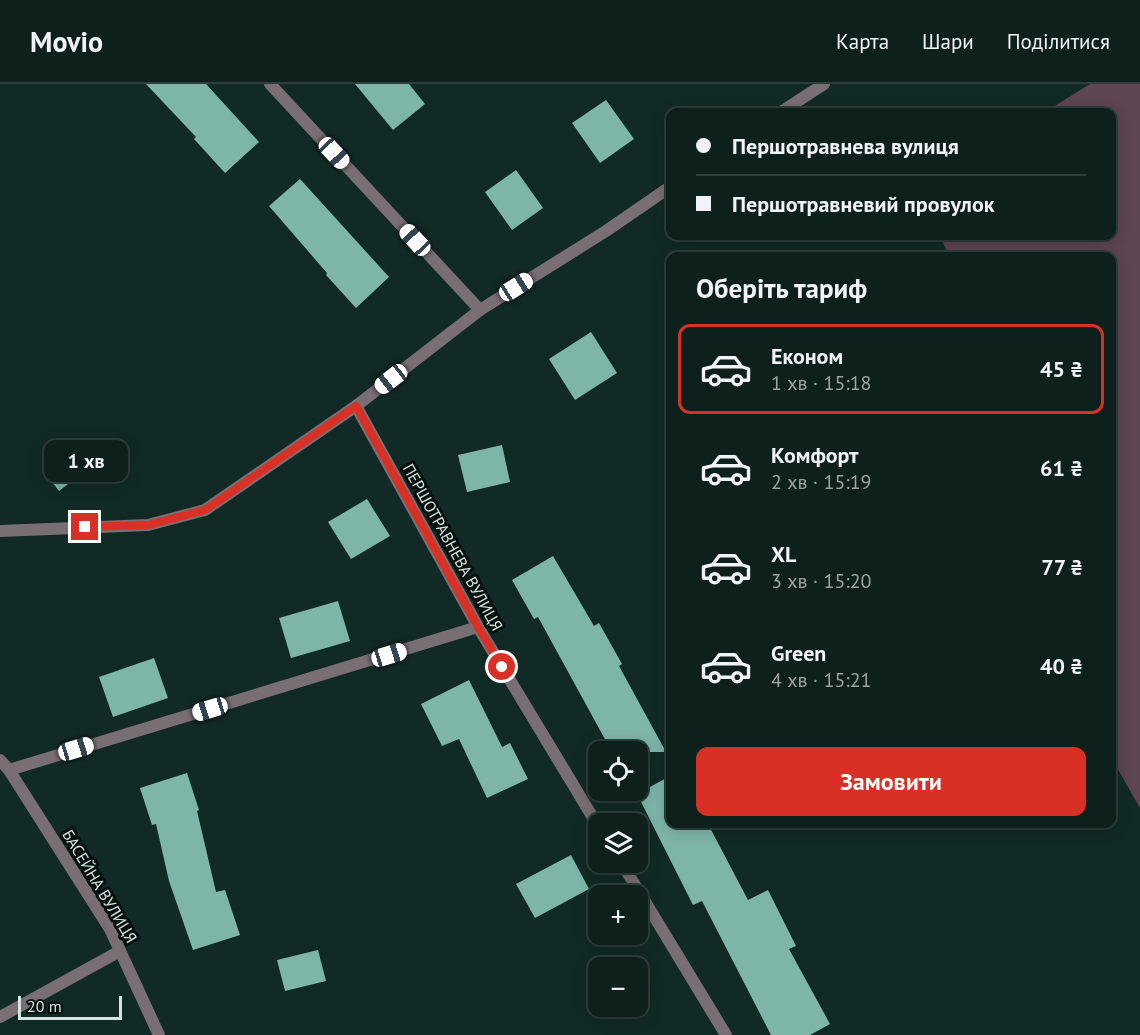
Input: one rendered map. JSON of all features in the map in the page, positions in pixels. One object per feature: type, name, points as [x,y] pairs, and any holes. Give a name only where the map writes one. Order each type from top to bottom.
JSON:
[{"type":"street","points":[[270,84],[480,310]]},
{"type":"street","points":[[787,108],[824,84]]},
{"type":"street","points":[[0,531],[148,525],[205,510],[356,406],[480,310],[606,231],[666,190]]},
{"type":"street","name":"ПЕРШОТРАВНЕВА ВУЛИЦЯ","points":[[356,406],[478,627],[590,813]]},
{"type":"street","points":[[4,765],[478,627]]},
{"type":"street","name":"БАСЕЙНА ВУЛИЦЯ","points":[[4,765],[110,929],[159,1035]]},
{"type":"street","points":[[628,873],[726,1035]]},
{"type":"street","points":[[0,1017],[120,951]]},
{"type":"shaded area","points":[[1090,84],[1140,84],[1140,808],[1116,766],[1116,252],[947,252],[942,240],[1116,240],[1116,108],[1051,108]]},
{"type":"building","points":[[146,84],[206,84],[259,142],[225,173],[194,139],[196,137]]},
{"type":"building","points":[[355,84],[409,84],[425,104],[393,130]]},
{"type":"building","points":[[606,100],[634,139],[600,163],[572,123]]},
{"type":"building","points":[[516,170],[543,208],[512,230],[485,192]]},
{"type":"building","points":[[300,179],[389,277],[356,308],[269,206]]},
{"type":"building","points":[[591,332],[617,373],[575,400],[549,359]]},
{"type":"building","points":[[502,445],[510,482],[467,492],[458,455]]},
{"type":"building","points":[[64,453],[81,474],[59,491],[43,470]]},
{"type":"building","points":[[367,499],[390,536],[351,559],[328,522]]},
{"type":"building","points":[[553,556],[594,626],[599,623],[622,664],[619,666],[666,752],[648,752],[648,741],[606,741],[538,617],[534,619],[512,580]]},
{"type":"building","points":[[338,601],[350,641],[291,658],[279,618]]},
{"type":"building","points":[[154,658],[168,698],[113,717],[99,677]]},
{"type":"building","points":[[469,680],[502,747],[510,743],[528,779],[487,798],[459,739],[442,746],[421,704]]},
{"type":"building","points":[[187,773],[199,810],[197,811],[216,892],[225,890],[240,935],[193,950],[169,881],[156,824],[152,825],[140,788]]},
{"type":"building","points":[[666,778],[666,828],[710,828],[748,900],[768,890],[796,946],[789,949],[830,1024],[810,1035],[771,1035],[702,901],[693,905],[641,801],[648,801],[648,788]]},
{"type":"building","points":[[571,855],[588,890],[535,918],[516,884]]},
{"type":"building","points":[[318,950],[326,981],[285,991],[277,960]]},
{"type":"route","points":[[85,527],[148,525],[205,510],[356,406],[502,667]]}]
